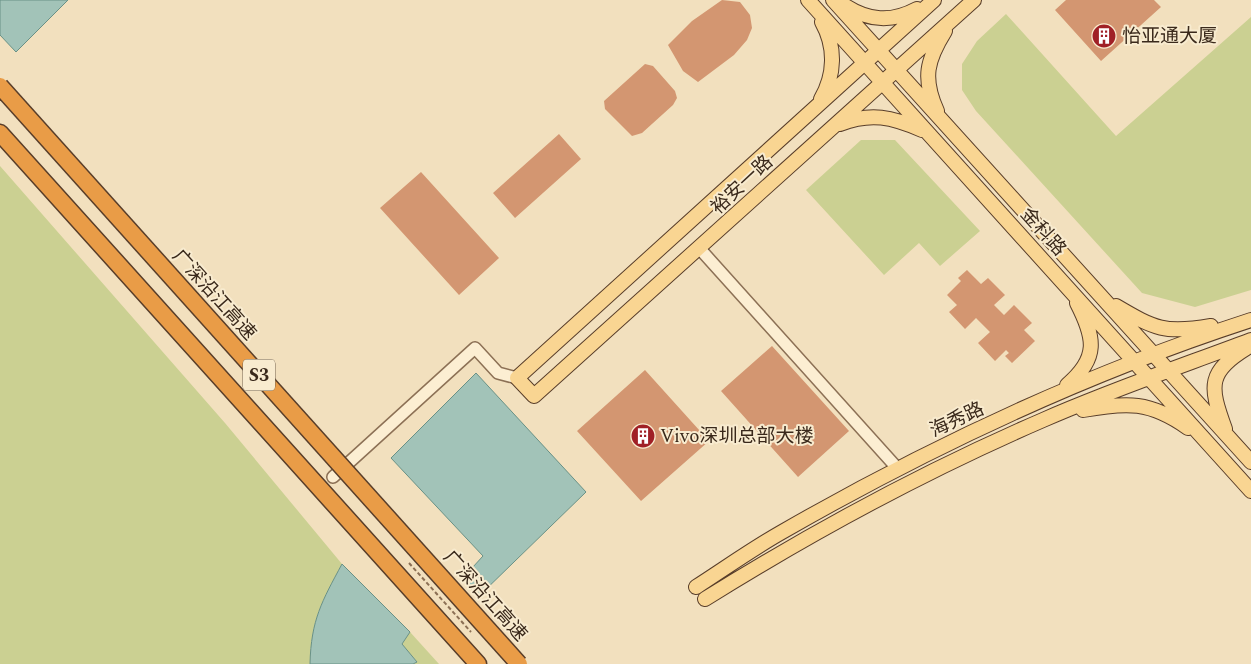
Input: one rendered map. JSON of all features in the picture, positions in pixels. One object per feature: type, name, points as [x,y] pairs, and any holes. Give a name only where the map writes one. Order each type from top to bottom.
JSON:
[{"type":"highway","name":"广深沿江高速","points":[[0,86],[519,664]]},
{"type":"highway","name":"S3","points":[[0,133],[478,664]]},
{"type":"main road","points":[[835,0],[860,15],[884,19],[904,15],[934,0]]},
{"type":"main road","name":"金科路","points":[[835,0],[896,70],[1251,462]]},
{"type":"main road","name":"裕安一路","points":[[934,0],[816,109],[517,378],[534,396],[700,249],[974,0]]},
{"type":"main road","points":[[810,3],[829,37],[833,59],[826,90],[816,109]]},
{"type":"main road","name":"金科路","points":[[810,3],[1251,491]]},
{"type":"main road","points":[[942,121],[930,91],[927,71],[934,52],[954,18]]},
{"type":"main road","points":[[832,128],[860,118],[878,116],[895,119],[926,132]]},
{"type":"main road","points":[[1058,393],[1085,368],[1091,354],[1088,326],[1068,287]]},
{"type":"main road","points":[[1103,298],[1152,326],[1173,331],[1251,320]]},
{"type":"main road","name":"海秀路","points":[[696,587],[780,533],[898,469],[1058,393],[1134,361],[1251,320]]},
{"type":"main road","name":"海秀路","points":[[705,599],[789,547],[871,502],[1044,419],[1251,340]]},
{"type":"main road","points":[[1228,437],[1216,405],[1213,385],[1226,362],[1251,345]]},
{"type":"main road","points":[[1044,419],[1112,405],[1135,404],[1165,413],[1208,443]]},
{"type":"street","points":[[700,249],[898,469]]},
{"type":"street","points":[[333,478],[475,348],[498,373],[517,378]]},
{"type":"path","points":[[428,584],[468,630]]},
{"type":"green space","points":[[1006,14],[1116,136],[1251,17],[1251,290],[1195,307],[1142,293],[976,111],[962,90],[962,64],[977,41]]},
{"type":"green space","points":[[861,140],[895,140],[980,231],[940,266],[919,243],[884,275],[806,190]]},
{"type":"green space","points":[[0,166],[225,423],[342,564],[315,623],[310,664],[0,664]]},
{"type":"green space","points":[[410,632],[439,664],[413,664],[416,662],[402,644]]},
{"type":"water","points":[[0,0],[68,0],[16,52],[0,35]]},
{"type":"water","points":[[476,373],[586,492],[478,597],[462,579],[483,556],[391,458]]},
{"type":"water","points":[[342,564],[410,632],[402,644],[417,662],[413,664],[310,664],[315,623]]},
{"type":"building","points":[[722,0],[740,2],[750,15],[752,28],[747,40],[734,55],[698,82],[683,71],[668,45],[692,21]]},
{"type":"building","name":"怡亚通大厦","points":[[1066,0],[1154,0],[1161,7],[1101,61],[1055,10]]},
{"type":"building","points":[[645,64],[653,66],[675,91],[677,98],[673,105],[642,133],[632,136],[605,109],[604,101]]},
{"type":"building","points":[[559,134],[581,159],[515,218],[493,193]]},
{"type":"building","points":[[421,172],[499,258],[459,295],[380,208]]},
{"type":"building","points":[[967,270],[981,284],[988,278],[1005,295],[994,305],[1004,315],[1014,305],[1032,323],[1024,330],[1035,341],[1012,363],[1005,356],[1009,353],[1006,350],[995,361],[978,343],[990,332],[976,318],[965,329],[949,312],[957,305],[947,295],[961,281],[958,278]]},
{"type":"building","points":[[772,346],[849,431],[798,477],[721,391]]},
{"type":"building","name":"Vivo深圳总部大楼","points":[[645,370],[709,441],[641,501],[577,431]]},
{"type":"place","name":"怡亚通大厦","points":[[1104,36]]},
{"type":"place","name":"Vivo深圳总部大楼","points":[[643,436]]}]
